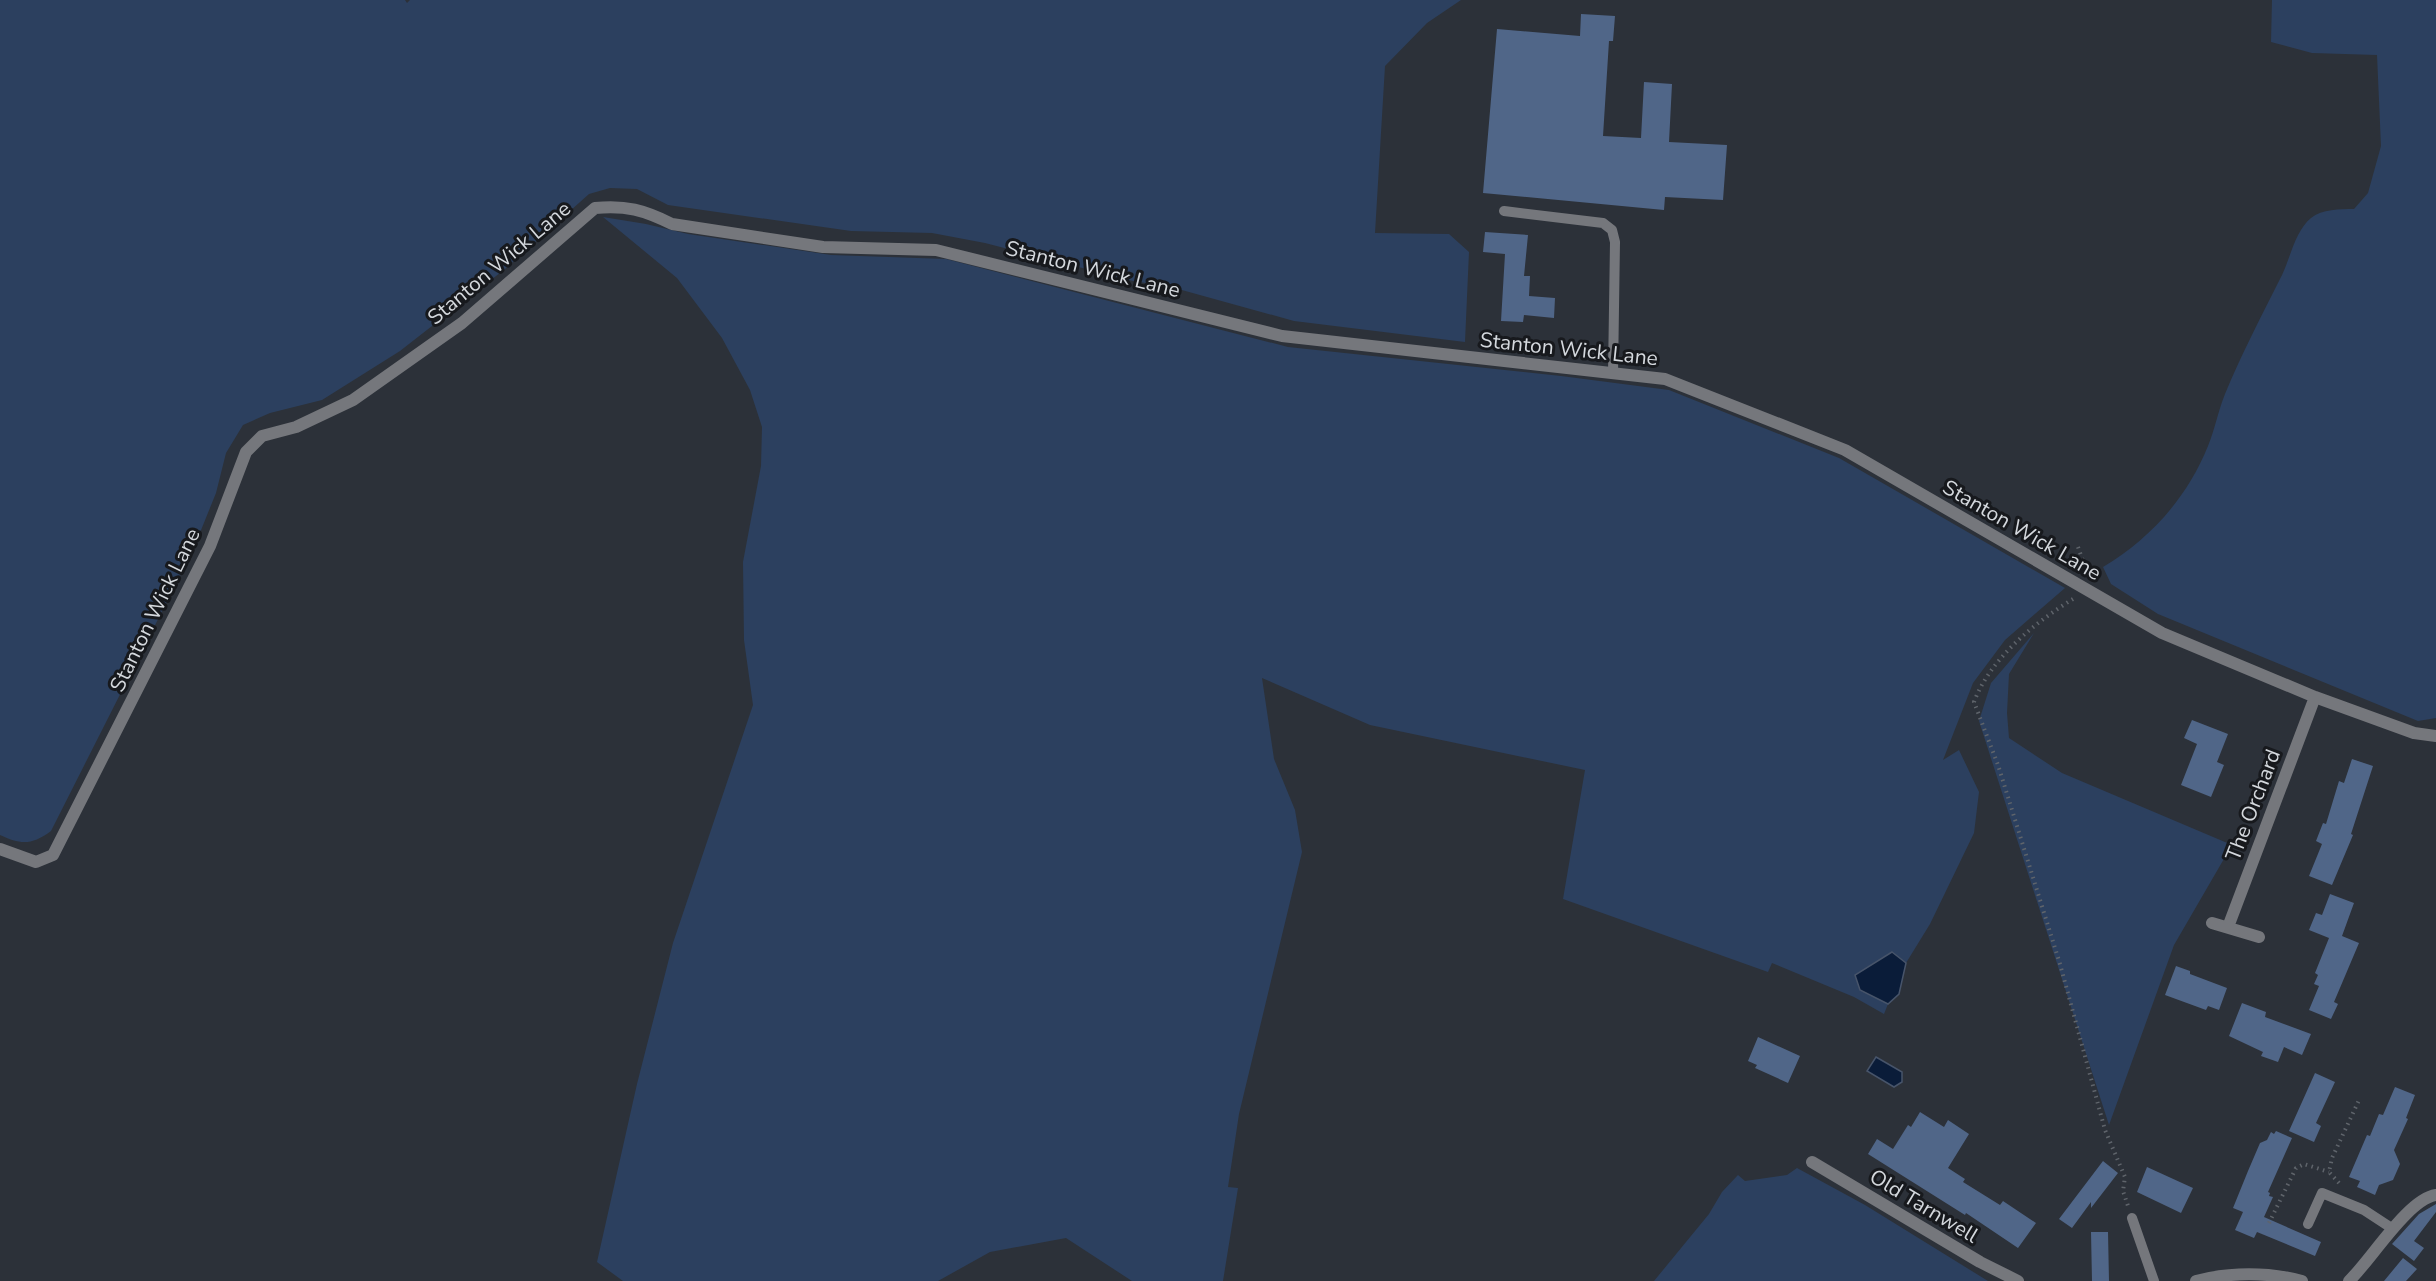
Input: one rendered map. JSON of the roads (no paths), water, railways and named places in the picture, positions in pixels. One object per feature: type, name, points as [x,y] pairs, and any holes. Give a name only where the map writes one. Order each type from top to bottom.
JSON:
[{"type":"street","name":"Stanton Wick Lane","points":[[0,849],[36,862],[53,855],[210,546],[246,452],[262,436],[296,427],[352,400],[462,324],[595,208],[619,206],[649,213],[672,224],[823,247],[936,250],[1282,336],[1665,379],[1845,450],[2162,633],[2315,697],[2414,733],[2436,736]]},
{"type":"street","name":"The Orchard","points":[[2228,927],[2315,697]]},
{"type":"street","points":[[2212,923],[2259,937]]},
{"type":"street","name":"Old Tarnwell","points":[[1812,1162],[1970,1256],[2018,1281]]},
{"type":"street","points":[[2349,1281],[2406,1214],[2421,1202],[2436,1195]]},
{"type":"street","points":[[2196,1281],[2250,1274],[2287,1277],[2302,1281]]},
{"type":"lane","points":[[1504,211],[1603,224],[1612,230],[1615,243],[1613,374]]},
{"type":"lane","points":[[2308,1224],[2322,1193],[2364,1210],[2393,1229]]},
{"type":"lane","points":[[2132,1218],[2154,1281]]}]
